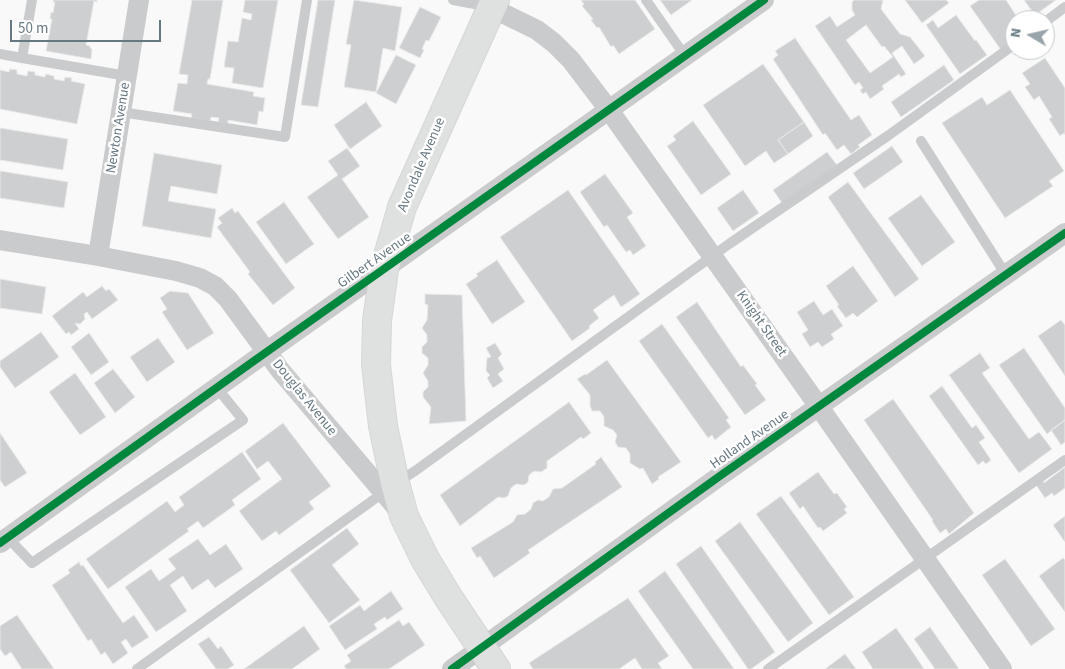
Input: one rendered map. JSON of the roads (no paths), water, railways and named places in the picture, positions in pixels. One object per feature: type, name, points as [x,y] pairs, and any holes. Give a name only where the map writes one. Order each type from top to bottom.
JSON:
[{"type":"main road","name":"Avondale Avenue","points":[[489,658],[448,597],[425,558],[389,488],[376,365],[376,321],[384,270],[402,206],[493,4]]},
{"type":"street","name":"Newton Avenue","points":[[98,256],[139,0]]},
{"type":"street","name":"Gilbert Avenue","points":[[4,541],[764,0]]},
{"type":"street","name":"Knight Street","points":[[493,4],[537,30],[571,60],[609,110],[1002,669]]},
{"type":"street","name":"Holland Avenue","points":[[452,669],[489,658],[819,407],[1065,233]]},
{"type":"street","name":"Douglas Avenue","points":[[0,240],[176,271],[200,278],[215,286],[228,299],[280,370],[389,488]]},
{"type":"lane","points":[[22,58],[32,0]]},
{"type":"lane","points":[[121,112],[285,138],[306,0]]},
{"type":"lane","points":[[453,0],[493,4]]},
{"type":"lane","points":[[646,0],[685,56]]},
{"type":"lane","points":[[137,669],[712,256],[889,135],[1005,51]]},
{"type":"lane","points":[[0,54],[127,76]]},
{"type":"lane","points":[[921,140],[1006,275]]},
{"type":"lane","points":[[4,541],[32,563],[243,420],[217,388]]},
{"type":"lane","points":[[768,669],[1065,460]]}]
